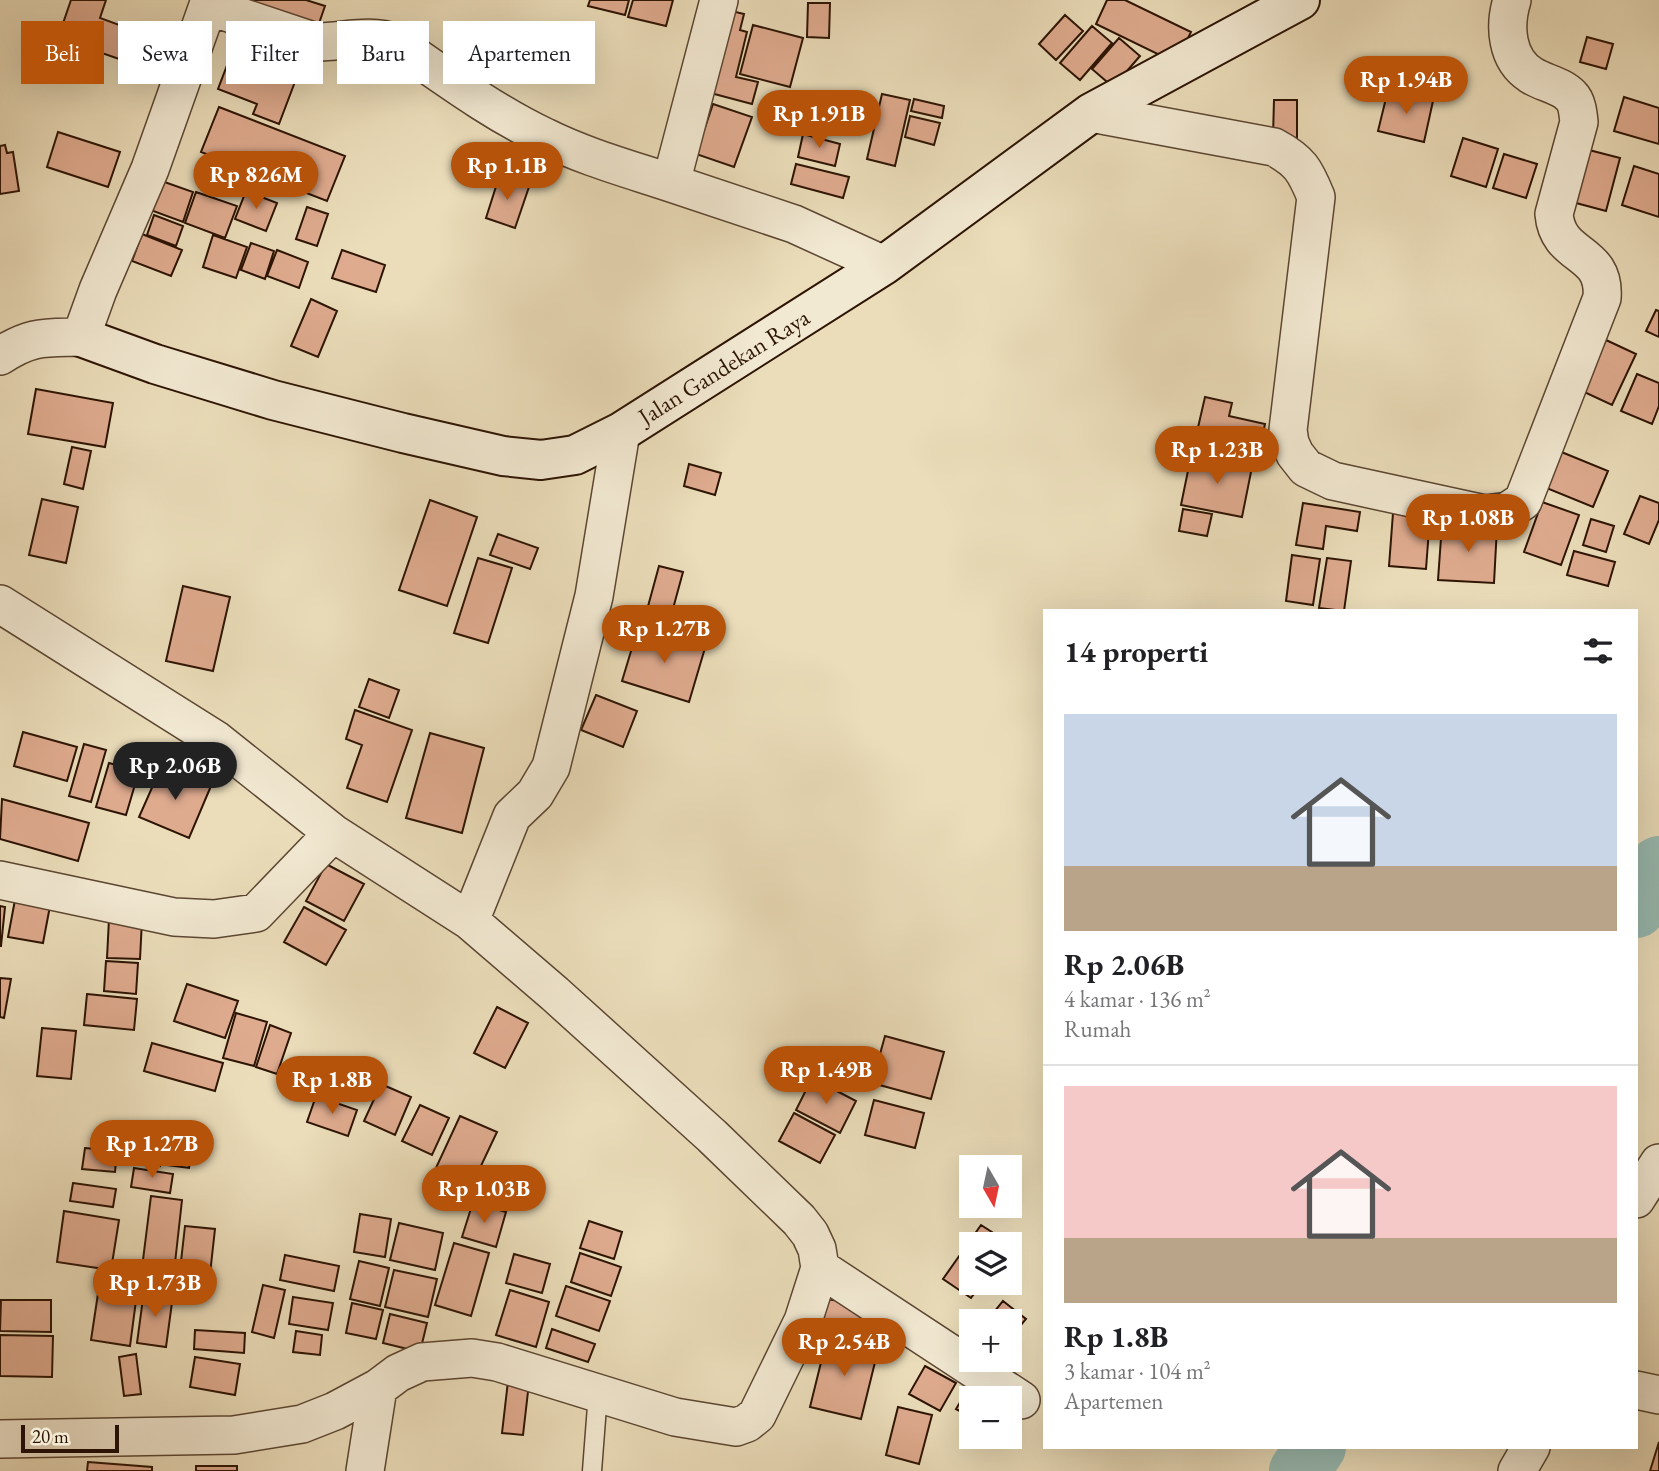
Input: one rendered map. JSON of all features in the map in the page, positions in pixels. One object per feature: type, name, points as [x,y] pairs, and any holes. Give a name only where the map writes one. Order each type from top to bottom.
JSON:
[{"type":"street","points":[[671,183],[719,0]]},
{"type":"street","name":"Jalan Gandekan Raya","points":[[81,337],[155,364],[273,400],[403,433],[503,456],[541,460],[575,454],[621,432],[884,265],[1091,113],[1300,0]]},
{"type":"street","points":[[1091,113],[1274,147],[1293,157],[1306,171],[1316,197],[1289,430],[1290,443],[1306,468],[1333,481],[1472,512],[1485,514],[1508,511],[1523,501],[1602,298],[1603,287],[1594,265],[1561,240],[1556,227],[1555,214],[1579,121],[1578,109],[1571,96],[1530,74],[1517,61],[1508,40],[1508,14],[1512,0]]},
{"type":"street","points":[[0,356],[19,343],[36,338],[81,337],[98,290],[150,169],[209,3],[316,42],[365,37],[396,43],[506,117],[545,138],[794,224],[884,265]]},
{"type":"street","points":[[470,921],[512,816],[535,794],[551,767],[594,596],[621,432]]},
{"type":"street","points":[[0,604],[216,740],[333,833],[470,921],[702,1127],[799,1220],[810,1234],[817,1250],[820,1268],[803,1321],[757,1415],[736,1427],[675,1417],[497,1362],[472,1358],[422,1362],[398,1373],[379,1388],[335,1411],[302,1424],[234,1435],[0,1438]]},
{"type":"street","points":[[0,880],[174,917],[214,919],[256,912],[333,833]]},
{"type":"street","points":[[1638,1196],[1659,1163]]},
{"type":"street","points":[[820,1268],[1000,1386]]},
{"type":"street","points":[[365,1471],[379,1388]]},
{"type":"street","points":[[1638,1390],[1659,1395]]},
{"type":"street","points":[[1517,1471],[1530,1449]]},
{"type":"lane","points":[[592,1471],[598,1393]]},
{"type":"building","points":[[71,0],[106,0],[100,18],[118,25],[118,59],[104,54],[104,21],[64,21]]},
{"type":"building","points":[[254,0],[306,0],[325,6],[320,21],[274,21],[250,13]]},
{"type":"building","points":[[590,0],[629,0],[625,15],[588,6]]},
{"type":"building","points":[[633,0],[673,0],[666,26],[628,17]]},
{"type":"building","points":[[1107,0],[1125,0],[1191,32],[1176,63],[1096,24]]},
{"type":"building","points":[[808,3],[830,3],[829,38],[807,37]]},
{"type":"building","points":[[723,9],[744,14],[740,30],[747,32],[736,77],[758,82],[752,104],[703,91]]},
{"type":"building","points":[[1065,15],[1083,31],[1056,60],[1039,44]]},
{"type":"building","points":[[753,25],[803,38],[790,87],[740,74]]},
{"type":"building","points":[[1092,26],[1112,43],[1080,80],[1060,63]]},
{"type":"building","points":[[1587,37],[1613,44],[1606,69],[1580,62]]},
{"type":"building","points":[[1119,38],[1140,56],[1113,87],[1092,69]]},
{"type":"building","points":[[226,68],[226,84],[294,84],[279,124],[253,114],[257,104],[218,89]]},
{"type":"building","points":[[1388,90],[1433,101],[1424,142],[1378,131]]},
{"type":"building","points":[[882,94],[910,100],[895,166],[867,159]]},
{"type":"building","points":[[1624,97],[1659,108],[1659,144],[1614,131]]},
{"type":"building","points":[[914,99],[944,106],[942,118],[911,111]]},
{"type":"building","points":[[1274,100],[1297,100],[1297,138],[1273,137]]},
{"type":"building","points":[[713,104],[752,117],[734,167],[696,154]]},
{"type":"building","points":[[219,107],[345,156],[327,201],[201,152]]},
{"type":"building","points":[[910,116],[940,123],[934,145],[905,137]]},
{"type":"building","points":[[58,132],[120,152],[108,187],[47,167]]},
{"type":"building","points":[[803,134],[840,144],[835,166],[798,157]]},
{"type":"building","points":[[1463,138],[1498,149],[1486,187],[1451,176]]},
{"type":"building","points":[[5,145],[7,153],[13,152],[19,191],[0,194],[0,146]]},
{"type":"building","points":[[1589,150],[1620,158],[1606,211],[1576,203]]},
{"type":"building","points":[[1504,154],[1537,164],[1526,198],[1493,188]]},
{"type":"building","points":[[796,164],[849,177],[843,198],[791,184]]},
{"type":"building","points":[[1634,166],[1659,174],[1659,217],[1622,205]]},
{"type":"building","points":[[499,177],[529,187],[515,228],[486,218]]},
{"type":"building","points":[[156,179],[193,192],[183,222],[145,208]]},
{"type":"building","points":[[246,191],[277,203],[266,231],[235,219]]},
{"type":"building","points":[[196,192],[237,206],[225,238],[185,223]]},
{"type":"building","points":[[307,207],[328,214],[317,246],[296,239]]},
{"type":"building","points":[[154,215],[183,226],[176,246],[147,235]]},
{"type":"building","points":[[142,234],[182,250],[171,276],[132,261]]},
{"type":"building","points":[[213,235],[247,247],[236,278],[203,267]]},
{"type":"building","points":[[251,243],[274,251],[265,279],[241,270]]},
{"type":"building","points":[[277,250],[308,262],[299,288],[267,276]]},
{"type":"building","points":[[342,250],[385,265],[376,292],[332,278]]},
{"type":"building","points":[[311,299],[337,311],[318,357],[291,346]]},
{"type":"building","points":[[1656,310],[1659,311],[1659,337],[1646,331]]},
{"type":"building","points":[[1606,340],[1636,354],[1612,405],[1582,391]]},
{"type":"building","points":[[1637,374],[1659,383],[1659,406],[1652,424],[1621,411]]},
{"type":"building","points":[[36,389],[113,403],[105,447],[28,434]]},
{"type":"building","points":[[1205,397],[1232,403],[1229,416],[1265,424],[1257,459],[1194,445]]},
{"type":"building","points":[[72,447],[91,451],[83,489],[64,484]]},
{"type":"building","points":[[1559,451],[1608,471],[1593,507],[1544,487]]},
{"type":"building","points":[[1191,456],[1252,467],[1242,517],[1181,505]]},
{"type":"building","points":[[689,464],[721,473],[715,495],[684,486]]},
{"type":"building","points":[[1640,496],[1659,503],[1659,520],[1649,544],[1624,534]]},
{"type":"building","points":[[42,499],[78,507],[66,563],[29,555]]},
{"type":"building","points":[[430,500],[477,517],[447,606],[399,590]]},
{"type":"building","points":[[1542,502],[1579,515],[1561,565],[1524,552]]},
{"type":"building","points":[[1303,503],[1360,512],[1357,531],[1326,526],[1323,549],[1296,545]]},
{"type":"building","points":[[1183,509],[1212,514],[1207,536],[1179,531]]},
{"type":"building","points":[[1393,513],[1430,516],[1426,569],[1389,566]]},
{"type":"building","points":[[1591,519],[1614,526],[1606,552],[1583,545]]},
{"type":"building","points":[[1442,524],[1497,527],[1494,583],[1438,580]]},
{"type":"building","points":[[498,534],[538,548],[530,569],[490,555]]},
{"type":"building","points":[[1574,551],[1615,562],[1608,586],[1567,575]]},
{"type":"building","points":[[1292,555],[1320,559],[1313,605],[1286,601]]},
{"type":"building","points":[[478,558],[512,568],[488,643],[454,633]]},
{"type":"building","points":[[1327,558],[1351,561],[1344,609],[1319,608]]},
{"type":"building","points":[[659,566],[683,572],[671,616],[647,610]]},
{"type":"building","points":[[183,586],[230,597],[213,671],[166,661]]},
{"type":"building","points":[[638,628],[705,648],[689,702],[622,681]]},
{"type":"building","points":[[369,679],[399,690],[389,718],[359,707]]},
{"type":"building","points":[[596,695],[637,711],[623,747],[581,730]]},
{"type":"building","points":[[355,710],[412,730],[387,802],[347,788],[362,745],[346,739]]},
{"type":"building","points":[[23,732],[77,747],[67,781],[14,766]]},
{"type":"building","points":[[430,733],[484,748],[462,833],[406,818]]},
{"type":"building","points":[[84,744],[106,750],[91,802],[69,796]]},
{"type":"building","points":[[109,763],[139,771],[126,815],[96,807]]},
{"type":"building","points":[[162,765],[211,786],[189,838],[139,817]]},
{"type":"building","points":[[2,799],[89,823],[78,861],[0,839]]},
{"type":"building","points":[[326,864],[364,884],[344,921],[306,901]]},
{"type":"building","points":[[15,900],[50,906],[43,943],[8,937]]},
{"type":"building","points":[[0,906],[5,907],[1,946],[0,946]]},
{"type":"building","points":[[304,907],[346,930],[326,965],[284,942]]},
{"type":"building","points":[[109,919],[142,920],[140,959],[107,958]]},
{"type":"building","points":[[106,961],[138,963],[136,994],[104,991]]},
{"type":"building","points":[[0,978],[11,979],[4,1018],[0,1017]]},
{"type":"building","points":[[187,984],[238,1001],[225,1038],[174,1021]]},
{"type":"building","points":[[87,994],[137,999],[134,1030],[84,1025]]},
{"type":"building","points":[[497,1007],[528,1023],[505,1068],[474,1053]]},
{"type":"building","points":[[236,1013],[267,1022],[254,1066],[223,1058]]},
{"type":"building","points":[[270,1025],[291,1033],[277,1074],[256,1067]]},
{"type":"building","points":[[42,1028],[76,1031],[71,1079],[37,1076]]},
{"type":"building","points":[[885,1036],[944,1052],[931,1099],[872,1083]]},
{"type":"building","points":[[152,1043],[223,1063],[215,1091],[144,1071]]},
{"type":"building","points":[[812,1078],[856,1101],[840,1133],[796,1110]]},
{"type":"building","points":[[381,1084],[411,1097],[395,1135],[364,1121]]},
{"type":"building","points":[[316,1096],[357,1110],[348,1136],[307,1122]]},
{"type":"building","points":[[874,1100],[924,1113],[915,1148],[865,1135]]},
{"type":"building","points":[[420,1105],[449,1118],[432,1155],[402,1141]]},
{"type":"building","points":[[794,1113],[835,1135],[820,1163],[779,1141]]},
{"type":"building","points":[[460,1116],[497,1132],[471,1187],[435,1170]]},
{"type":"building","points":[[138,1138],[164,1142],[160,1166],[134,1162]]},
{"type":"building","points":[[170,1142],[192,1145],[189,1168],[166,1165]]},
{"type":"building","points":[[85,1148],[117,1151],[115,1172],[82,1169]]},
{"type":"building","points":[[134,1168],[173,1174],[170,1193],[131,1187]]},
{"type":"building","points":[[73,1183],[116,1189],[113,1207],[70,1201]]},
{"type":"building","points":[[151,1196],[182,1200],[174,1272],[142,1268]]},
{"type":"building","points":[[473,1202],[506,1212],[496,1247],[462,1237]]},
{"type":"building","points":[[64,1211],[119,1220],[111,1270],[57,1262]]},
{"type":"building","points":[[360,1214],[391,1219],[385,1257],[354,1252]]},
{"type":"building","points":[[589,1221],[622,1232],[614,1259],[580,1248]]},
{"type":"building","points":[[399,1223],[443,1233],[435,1270],[390,1260]]},
{"type":"building","points":[[981,1225],[992,1232],[976,1232]]},
{"type":"building","points":[[185,1226],[215,1229],[209,1283],[179,1279]]},
{"type":"building","points":[[454,1243],[489,1253],[471,1316],[435,1305]]},
{"type":"building","points":[[580,1253],[621,1267],[611,1296],[571,1282]]},
{"type":"building","points":[[514,1254],[550,1264],[542,1293],[506,1283]]},
{"type":"building","points":[[285,1255],[339,1266],[334,1291],[280,1280]]},
{"type":"building","points":[[959,1256],[959,1290],[943,1279]]},
{"type":"building","points":[[359,1261],[389,1268],[380,1306],[350,1299]]},
{"type":"building","points":[[394,1270],[437,1279],[428,1317],[385,1307]]},
{"type":"building","points":[[263,1285],[285,1290],[274,1338],[252,1332]]},
{"type":"building","points":[[566,1286],[610,1301],[599,1331],[556,1316]]},
{"type":"building","points":[[99,1287],[137,1293],[130,1346],[91,1340]]},
{"type":"building","points":[[510,1290],[549,1302],[536,1347],[496,1335]]},
{"type":"building","points":[[144,1291],[173,1295],[166,1347],[137,1343]]},
{"type":"building","points":[[293,1297],[333,1303],[328,1330],[289,1324]]},
{"type":"building","points":[[825,1299],[865,1304],[859,1340],[820,1334]]},
{"type":"building","points":[[1,1300],[51,1300],[51,1332],[0,1331]]},
{"type":"building","points":[[1003,1301],[1013,1309],[997,1309]]},
{"type":"building","points":[[352,1303],[383,1310],[376,1339],[346,1333]]},
{"type":"building","points":[[390,1314],[427,1323],[420,1352],[383,1343]]},
{"type":"building","points":[[552,1329],[595,1344],[588,1362],[546,1348]]},
{"type":"building","points":[[195,1330],[245,1333],[244,1353],[194,1349]]},
{"type":"building","points":[[296,1331],[322,1335],[320,1355],[293,1352]]},
{"type":"building","points":[[0,1335],[53,1336],[52,1377],[0,1376]]},
{"type":"building","points":[[827,1338],[878,1350],[861,1419],[810,1407]]},
{"type":"building","points":[[136,1354],[141,1394],[124,1396],[119,1357]]},
{"type":"building","points":[[195,1357],[240,1364],[235,1395],[190,1387]]},
{"type":"building","points":[[925,1366],[956,1383],[940,1411],[909,1394]]},
{"type":"building","points":[[508,1381],[529,1383],[523,1435],[502,1433]]},
{"type":"building","points":[[898,1407],[932,1415],[919,1464],[886,1455]]},
{"type":"building","points":[[1659,1442],[1659,1471],[1650,1471]]},
{"type":"building","points":[[88,1462],[152,1467],[152,1471],[87,1471]]},
{"type":"building","points":[[196,1466],[237,1466],[237,1471],[196,1471]]},
{"type":"waterway","points":[[1638,904],[1659,866]]},
{"type":"waterway","points":[[1299,1471],[1315,1449]]}]
